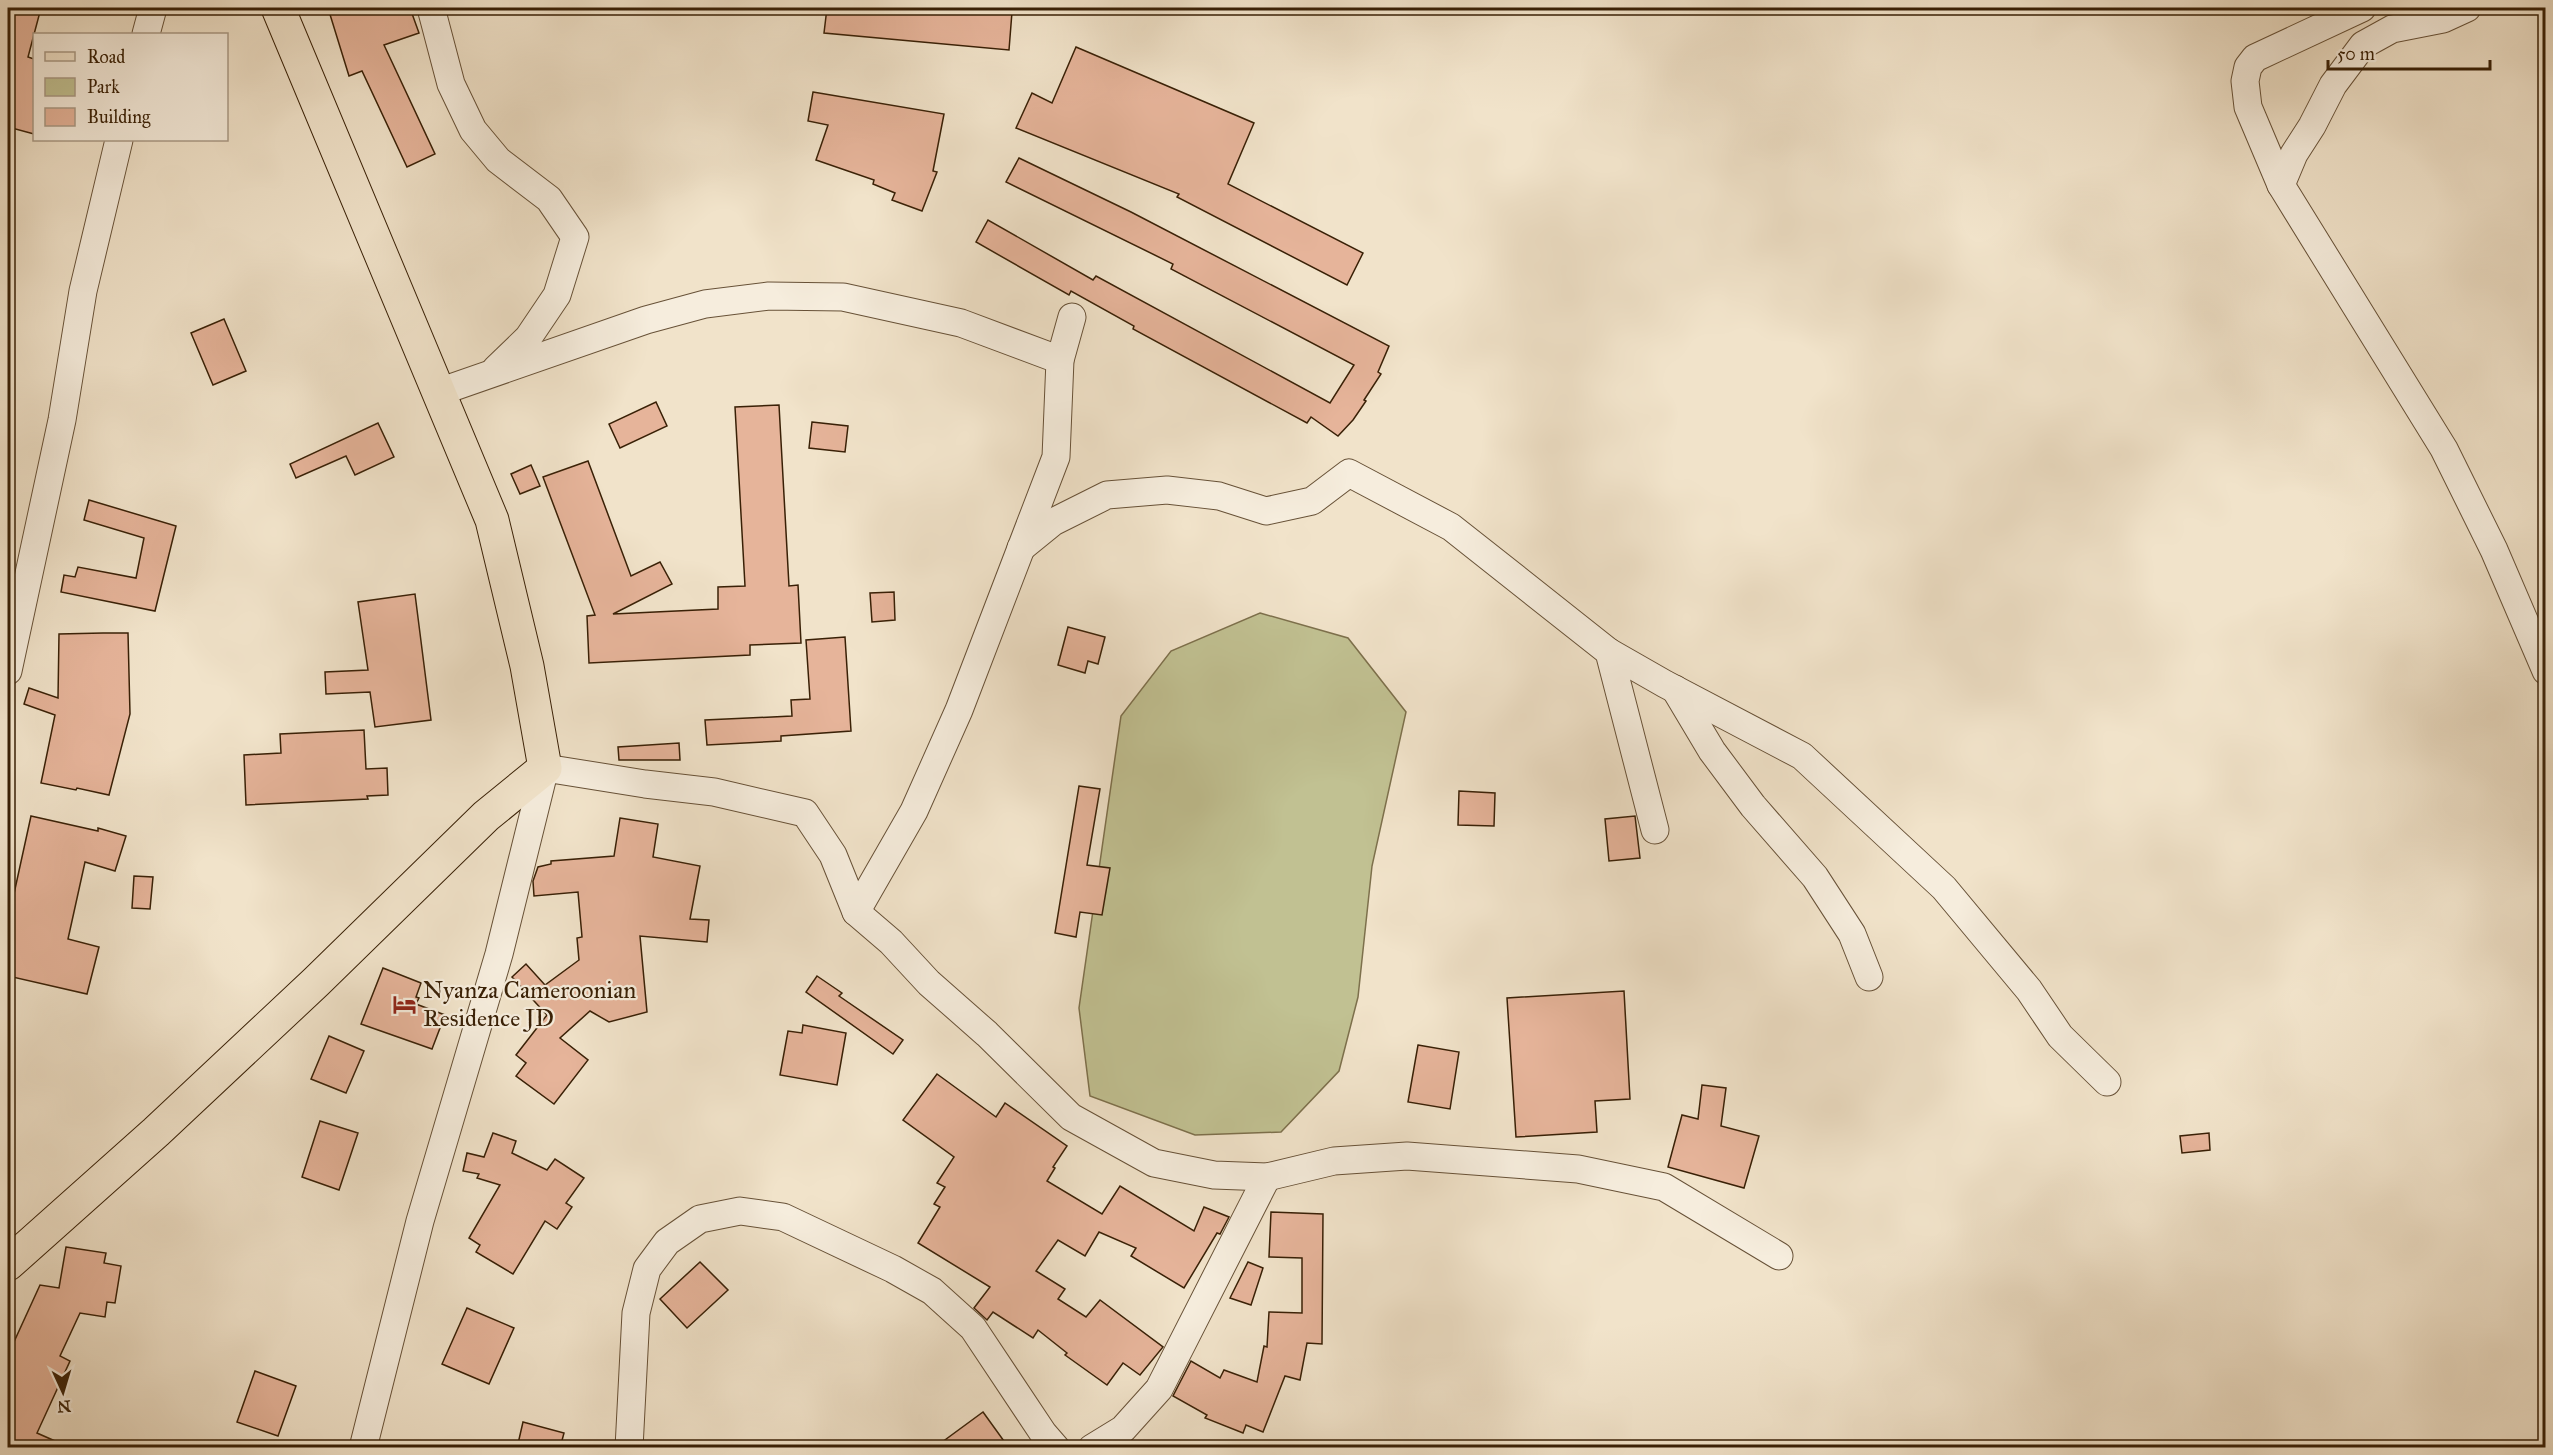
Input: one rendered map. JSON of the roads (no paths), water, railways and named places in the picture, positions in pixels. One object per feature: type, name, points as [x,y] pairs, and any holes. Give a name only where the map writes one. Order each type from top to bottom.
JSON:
[{"type":"main road","points":[[8,1264],[316,982],[486,816],[545,768],[527,666],[492,520],[278,8]]},
{"type":"street","points":[[146,33],[153,8]]},
{"type":"street","points":[[431,8],[452,84],[473,130],[498,160],[549,199],[575,237],[557,295],[528,338],[491,374]]},
{"type":"street","points":[[2362,8],[2255,58],[2248,67],[2245,81],[2248,108],[2281,185],[2444,449],[2494,550],[2546,671]]},
{"type":"street","points":[[2281,185],[2294,154],[2333,86],[2363,45],[2392,29],[2443,20],[2467,8]]},
{"type":"street","points":[[8,671],[16,605],[62,420],[83,291],[119,141]]},
{"type":"street","points":[[439,392],[646,320],[705,304],[769,296],[843,297],[951,320],[1060,360]]},
{"type":"street","points":[[856,912],[914,811],[959,710],[1056,457],[1060,360],[1072,317]]},
{"type":"street","points":[[1022,548],[1053,522],[1107,495],[1167,490],[1219,496],[1266,511],[1312,501],[1349,473],[1451,527],[1609,651],[1675,689],[1802,756],[1944,888],[2030,990],[2060,1036],[2107,1082]]},
{"type":"street","points":[[1609,651],[1655,830]]},
{"type":"street","points":[[1675,689],[1712,751],[1753,806],[1815,878],[1852,933],[1869,977]]},
{"type":"street","points":[[363,1448],[420,1221],[499,954],[545,768],[714,792],[805,813],[833,855],[856,912],[891,942],[930,983],[987,1034],[1071,1117],[1154,1163],[1214,1175],[1267,1177],[1334,1161],[1407,1156],[1578,1169],[1664,1187],[1779,1256]]},
{"type":"street","points":[[1092,1448],[1123,1430],[1159,1389],[1267,1177]]},
{"type":"street","points":[[629,1448],[636,1313],[647,1269],[667,1242],[700,1219],[740,1211],[783,1217],[932,1291],[973,1328],[1043,1433],[1056,1448]]},
{"type":"place","name":"Nyanza Cameroonian Residence JD","points":[[405,1004]]}]
